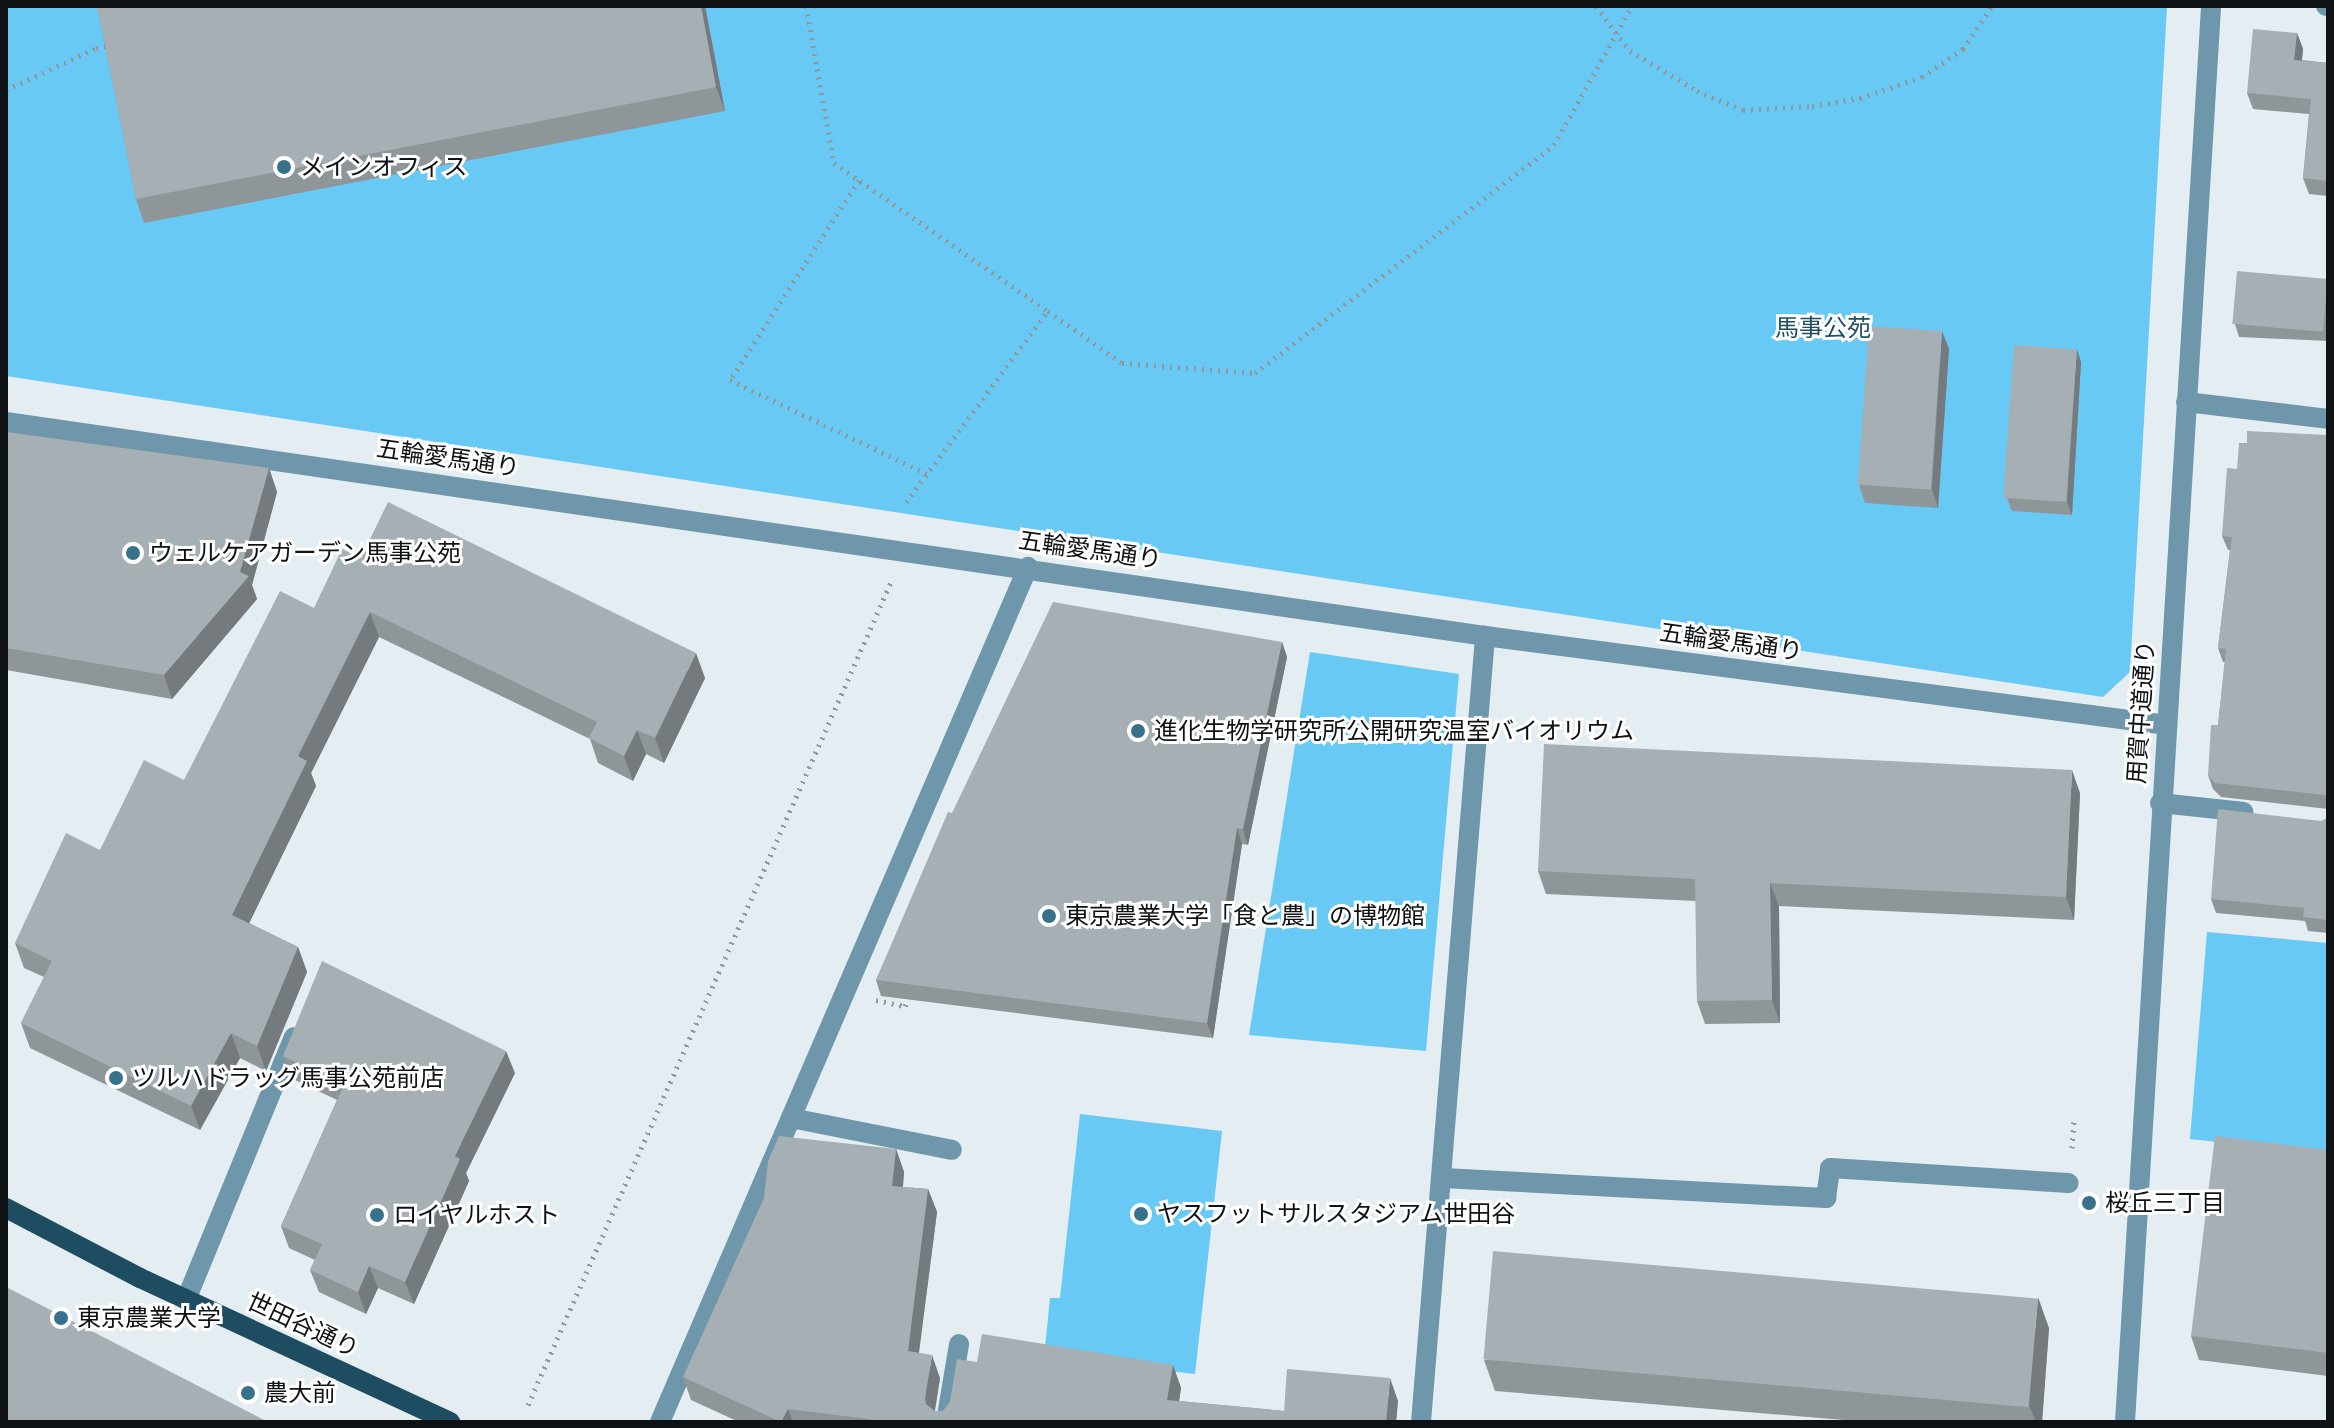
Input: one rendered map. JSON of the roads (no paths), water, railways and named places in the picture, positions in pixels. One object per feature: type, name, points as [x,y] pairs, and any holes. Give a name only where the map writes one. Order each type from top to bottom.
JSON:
[{"type":"main road","name":"世田谷通り","points":[[6,1208],[186,1300],[450,1422]]},
{"type":"street","name":"用賀中道通り","points":[[2125,1422],[2160,803],[2211,6]]},
{"type":"street","points":[[2186,402],[2328,419]]},
{"type":"street","name":"五輪愛馬通り","points":[[6,422],[1028,567],[1485,636],[2167,725]]},
{"type":"street","points":[[660,1422],[1028,567]]},
{"type":"street","points":[[1421,1422],[1485,636]]},
{"type":"street","points":[[2160,803],[2267,815]]},
{"type":"street","points":[[186,1300],[300,1020]]},
{"type":"street","points":[[791,1118],[952,1150]]},
{"type":"street","points":[[1443,1178],[1826,1198],[1830,1168],[2069,1183]]},
{"type":"street","points":[[946,1422],[959,1344]]},
{"type":"place","name":"メインオフィス","points":[[284,167]]},
{"type":"place","name":"ウェルケアガーデン馬事公苑","points":[[133,553]]},
{"type":"place","name":"進化生物学研究所公開研究温室バイオリウム","points":[[1138,731]]},
{"type":"place","name":"東京農業大学「食と農」の博物館","points":[[1049,916]]},
{"type":"place","name":"ツルハドラッグ馬事公苑前店","points":[[116,1078]]},
{"type":"place","name":"桜丘三丁目","points":[[2089,1203]]},
{"type":"place","name":"ヤスフットサルスタジアム世田谷","points":[[1141,1214]]},
{"type":"place","name":"ロイヤルホスト","points":[[377,1215]]},
{"type":"place","name":"東京農業大学","points":[[61,1318]]},
{"type":"place","name":"農大前","points":[[248,1393]]},
{"type":"park label","name":"馬事公苑","points":[[1823,328]]}]
